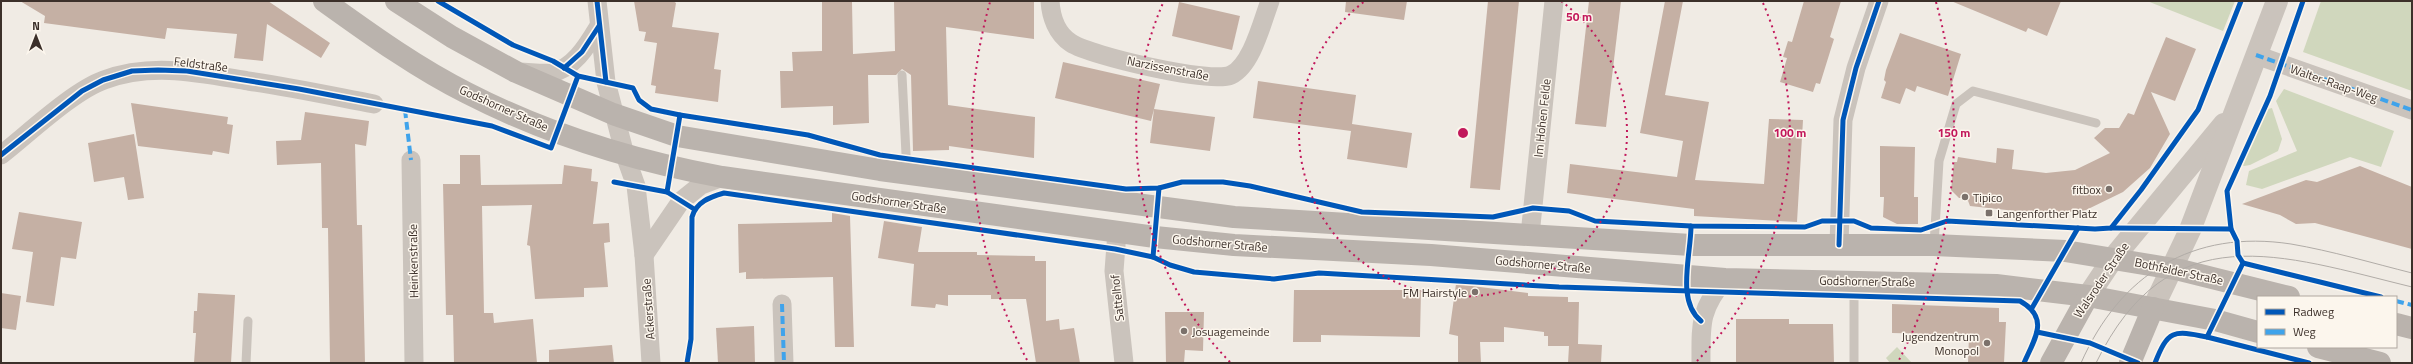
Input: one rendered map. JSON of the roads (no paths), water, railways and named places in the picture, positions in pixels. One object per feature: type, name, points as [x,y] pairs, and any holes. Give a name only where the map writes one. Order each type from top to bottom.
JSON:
[{"type":"main road","name":"Godshorner Straße","points":[[324,1],[376,38],[466,93],[541,127],[625,155],[671,168],[722,177],[1117,232],[1234,246],[1431,255],[1725,279],[1854,280],[1996,285],[2088,296]]},
{"type":"main road","points":[[396,1],[452,37],[516,72],[613,114],[677,136],[906,174],[1234,217],[1691,245],[1934,246],[2065,251],[2114,258]]},
{"type":"main road","name":"Bothfelder Straße","points":[[2114,258],[2171,269],[2285,296]]},
{"type":"main road","points":[[2088,296],[2153,308],[2257,332]]},
{"type":"main road","name":"Walsroder Straße","points":[[2051,363],[2088,296]]},
{"type":"main road","name":"Walsroder Straße","points":[[2130,363],[2153,308]]},
{"type":"main road","points":[[2397,324],[2412,328]]},
{"type":"main road","points":[[2322,348],[2380,363]]},
{"type":"street","name":"Ackerstraße","points":[[597,1],[606,82],[613,114],[636,186],[644,255],[651,363]]},
{"type":"street","name":"Narzissenstraße","points":[[1050,1],[1055,27],[1070,42],[1088,52],[1209,78],[1230,75],[1241,68],[1249,54],[1270,1]]},
{"type":"street","name":"Im Hohen Felde","points":[[1530,234],[1554,1]]},
{"type":"street","points":[[1839,246],[1843,120],[1856,68],[1879,1]]},
{"type":"street","name":"Walsroder Straße","points":[[2153,308],[2190,230],[2277,1]]},
{"type":"street","points":[[516,72],[551,73],[564,68],[582,52],[599,26]]},
{"type":"street","name":"Walter-Raap-Weg","points":[[2256,55],[2412,110]]},
{"type":"street","name":"Feldstraße","points":[[1,155],[82,91],[103,80],[132,71],[187,71],[299,89],[374,104]]},
{"type":"street","name":"Walsroder Straße","points":[[2088,296],[2114,258],[2235,110]]},
{"type":"street","name":"Heinkenstraße","points":[[411,160],[414,363]]},
{"type":"street","points":[[644,255],[681,201],[701,185],[722,177]]},
{"type":"street","name":"Sattelhof","points":[[1117,232],[1114,271],[1124,363]]},
{"type":"street","points":[[1701,363],[1701,321],[1705,307],[1725,279]]},
{"type":"street","points":[[782,304],[784,363]]},
{"type":"lane","points":[[902,75],[906,174]]},
{"type":"lane","points":[[1934,246],[1939,161],[1956,104],[1973,91],[2096,123]]},
{"type":"lane","points":[[1854,280],[1854,363]]},
{"type":"lane","points":[[246,363],[248,321]]},
{"type":"tram line","points":[[2081,363],[2097,332],[2116,305],[2139,282],[2164,264],[2192,252],[2222,244],[2255,241],[2291,244],[2412,273]]},
{"type":"tram line","points":[[2096,363],[2125,315],[2158,283],[2194,265],[2232,257],[2274,257],[2318,264],[2412,287]]},
{"type":"place","name":"fitbox","points":[[2109,189]]},
{"type":"place","name":"Tipico","points":[[1965,197]]},
{"type":"place","name":"Langenforther Platz","points":[[1989,213]]},
{"type":"place","name":"FM Hairstyle","points":[[1475,292]]},
{"type":"place","name":"Josuagemeinde","points":[[1184,331]]},
{"type":"place","name":"Jugendzentrum Monopol","points":[[1987,343]]}]
